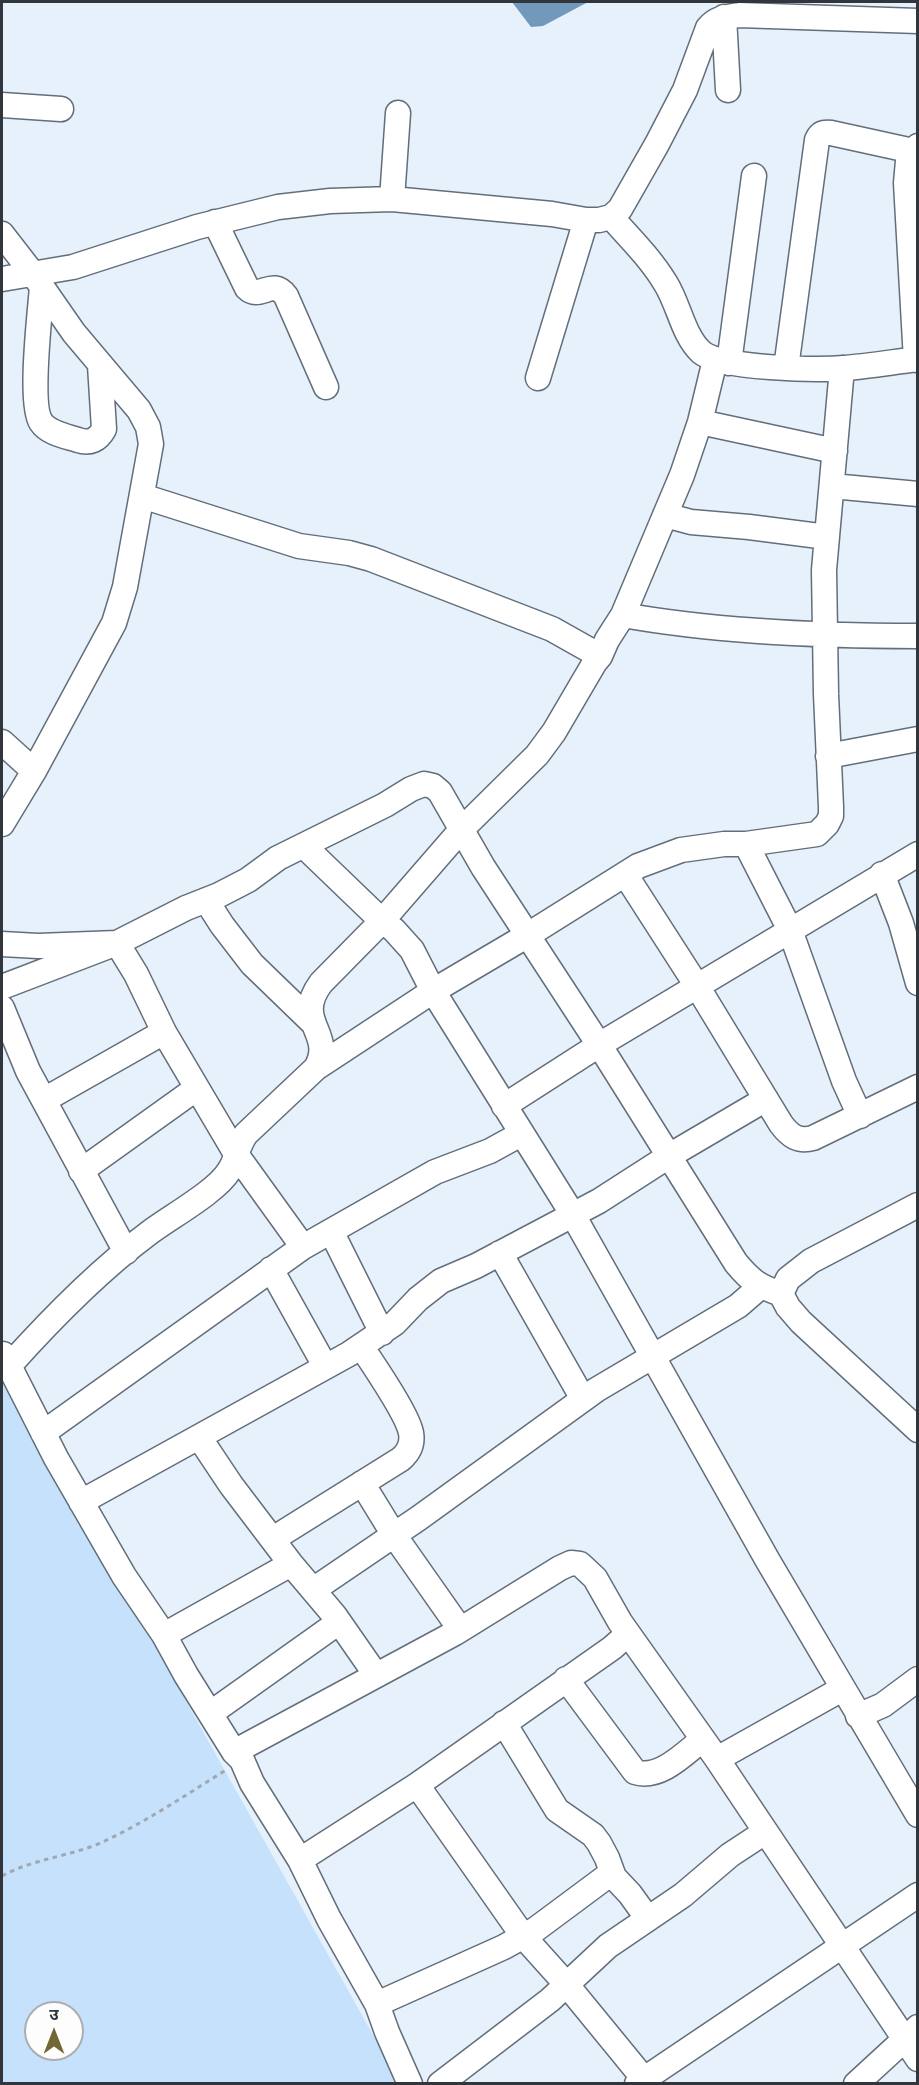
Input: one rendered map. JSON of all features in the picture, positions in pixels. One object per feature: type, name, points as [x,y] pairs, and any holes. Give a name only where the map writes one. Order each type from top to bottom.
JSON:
[{"type":"street","points":[[2,279],[38,281],[152,240],[215,222],[278,207],[319,202],[392,199],[586,220],[611,217],[620,209],[662,136],[685,90],[708,28],[714,21],[739,15],[918,21]]},
{"type":"street","points":[[724,17],[728,90]]},
{"type":"street","points":[[2,105],[61,109]]},
{"type":"street","points":[[392,199],[398,113]]},
{"type":"street","points":[[611,217],[647,256],[666,284],[691,339],[702,353],[722,361],[786,368],[842,368],[917,360],[906,183],[908,161],[915,148],[825,132],[817,140],[786,368]]},
{"type":"street","points":[[316,1068],[323,1050],[310,1013],[313,993],[333,969],[381,921],[461,830],[537,755],[554,732],[623,615],[682,475],[722,361],[754,176]]},
{"type":"street","points":[[538,378],[586,220]]},
{"type":"street","points":[[215,222],[251,292],[257,293],[277,288],[286,296],[326,387]]},
{"type":"street","points":[[2,234],[74,333],[139,410],[148,428],[151,444],[125,587],[114,622],[34,771],[2,824]]},
{"type":"street","points":[[38,281],[35,396],[40,421],[50,430],[82,441],[91,441],[100,437],[104,429],[100,365]]},
{"type":"street","points":[[410,2084],[377,2004],[329,1919],[300,1860],[81,1503],[5,1359],[149,1233],[216,1185],[230,1171],[238,1144],[246,1134],[316,1068],[433,991],[638,866],[681,850],[817,834],[827,824],[831,816],[831,807],[824,570],[842,368]]},
{"type":"street","points":[[700,422],[835,451]]},
{"type":"street","points":[[832,486],[918,494]]},
{"type":"street","points":[[142,496],[299,546],[349,553],[371,559],[552,629],[600,656]]},
{"type":"street","points":[[665,515],[691,522],[827,537]]},
{"type":"street","points":[[623,615],[687,625],[825,634],[918,636]]},
{"type":"street","points":[[828,756],[918,739]]},
{"type":"street","points":[[2,742],[34,771]]},
{"type":"street","points":[[2,987],[117,943],[248,880],[278,858],[424,784],[433,786],[440,792],[461,830],[736,1263],[749,1279],[770,1290],[801,1322],[918,1430]]},
{"type":"street","points":[[746,844],[790,930],[844,1081],[860,1116]]},
{"type":"street","points":[[304,846],[381,921],[394,930],[412,950],[433,991],[573,1215],[842,1689],[918,1815]]},
{"type":"street","points":[[504,1106],[599,1045],[918,854]]},
{"type":"street","points":[[625,874],[766,1099],[787,1131],[795,1138],[804,1140],[813,1138],[918,1087]]},
{"type":"street","points":[[882,874],[902,923],[918,983]]},
{"type":"street","points":[[206,900],[252,964],[314,1024]]},
{"type":"street","points":[[2,944],[38,946],[117,943]]},
{"type":"street","points":[[117,943],[136,974],[164,1032],[236,1154],[303,1247]]},
{"type":"street","points":[[2,1008],[28,1071],[126,1252]]},
{"type":"street","points":[[44,1100],[164,1032]]},
{"type":"street","points":[[81,1171],[197,1088]]},
{"type":"street","points":[[81,1503],[361,1346],[382,1333],[441,1281],[599,1201],[669,1156],[766,1099]]},
{"type":"street","points":[[43,1433],[303,1247],[435,1172],[490,1151],[521,1134]]},
{"type":"street","points":[[313,1590],[584,1399],[652,1356],[770,1290],[811,1261],[918,1205]]},
{"type":"street","points":[[331,1231],[382,1333]]},
{"type":"street","points":[[500,1253],[584,1399]]},
{"type":"street","points":[[271,1269],[326,1366]]},
{"type":"street","points":[[273,1539],[407,1454],[411,1445],[411,1432],[405,1417],[361,1346]]},
{"type":"street","points":[[199,1437],[231,1485],[339,1622],[376,1675]]},
{"type":"street","points":[[362,1483],[394,1535],[460,1629]]},
{"type":"street","points":[[238,1756],[460,1629],[560,1568],[571,1563],[580,1564],[594,1578],[628,1634],[703,1738],[843,1945],[911,2033],[918,2059]]},
{"type":"street","points":[[164,1635],[291,1564]]},
{"type":"street","points":[[211,1713],[339,1622]]},
{"type":"street","points":[[300,1860],[417,1785],[612,1648],[628,1634]]},
{"type":"street","points":[[566,1679],[635,1772],[645,1775],[666,1767],[703,1738]]},
{"type":"street","points":[[858,1716],[883,1705],[918,1679]]},
{"type":"street","points":[[717,1759],[842,1689]]},
{"type":"street","points":[[504,1723],[551,1802],[564,1816],[593,1835],[607,1858],[614,1877],[648,1919]]},
{"type":"street","points":[[417,1785],[523,1936],[650,2079],[918,1895]]},
{"type":"street","points":[[440,2084],[567,1985],[608,1946],[683,1895],[737,1850],[765,1832]]},
{"type":"street","points":[[377,2004],[504,1947],[554,1917],[598,1881],[606,1877],[614,1877]]},
{"type":"street","points":[[856,2084],[911,2033]]},
{"type":"path","points":[[2,1876],[35,1861],[84,1849],[122,1833],[168,1806],[238,1756]]},
{"type":"shaded area","points":[[512,2],[588,2],[543,26],[531,27]]},
{"type":"shaded area","points":[[2,1373],[400,2083],[2,2083]]}]
